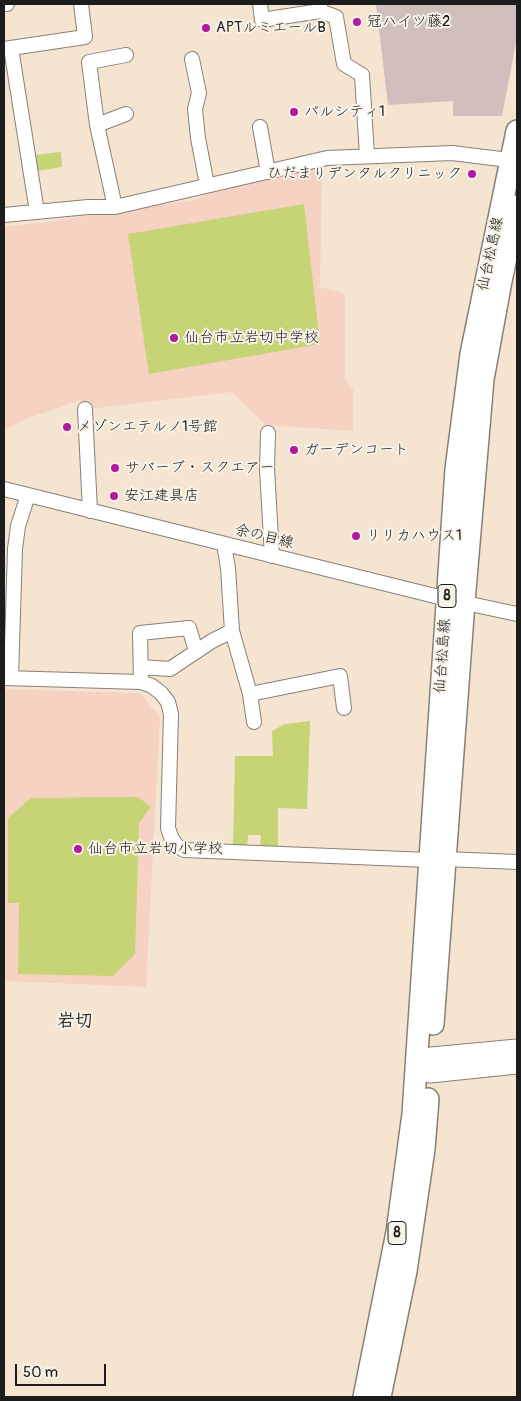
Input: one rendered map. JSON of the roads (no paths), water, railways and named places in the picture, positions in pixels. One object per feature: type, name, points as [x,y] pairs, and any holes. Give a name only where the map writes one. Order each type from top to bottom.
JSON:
[{"type":"main road","name":"仙台松島線","points":[[455,601],[456,469],[471,354],[514,160],[517,131]]},
{"type":"main road","name":"仙台松島線","points":[[426,1066],[437,860],[455,601],[483,379],[517,206]]},
{"type":"main road","points":[[426,1066],[517,1049]]},
{"type":"main road","points":[[426,1066],[517,1064]]},
{"type":"main road","name":"8","points":[[364,1397],[397,1232],[413,1114],[426,1066]]},
{"type":"main road","name":"8","points":[[380,1397],[406,1271],[424,1149],[426,1066]]},
{"type":"street","points":[[37,212],[8,49],[85,37],[81,4]]},
{"type":"street","points":[[260,4],[262,20],[320,7],[336,16],[344,64],[362,75],[367,156]]},
{"type":"street","points":[[114,207],[97,125],[89,62],[126,54]]},
{"type":"street","points":[[192,59],[199,93],[196,109],[198,138],[207,185]]},
{"type":"street","points":[[97,125],[126,114]]},
{"type":"street","points":[[260,128],[268,172]]},
{"type":"street","points":[[4,215],[114,207],[327,158],[452,153],[514,160]]},
{"type":"street","points":[[85,409],[90,511]]},
{"type":"street","points":[[268,433],[267,469],[272,556]]},
{"type":"street","name":"余の目線","points":[[4,489],[455,601],[517,614]]},
{"type":"street","points":[[28,495],[18,526],[16,541],[7,678],[141,682],[152,686],[161,693],[168,702],[171,714],[168,828],[170,837],[176,845],[184,850],[517,862]]},
{"type":"street","points":[[224,544],[228,568],[232,631],[250,694],[254,722]]},
{"type":"street","points":[[141,682],[140,633],[189,628],[196,651]]},
{"type":"street","points":[[141,667],[170,669],[212,641],[232,631]]},
{"type":"street","points":[[250,694],[340,676],[344,708]]},
{"type":"place","name":"冠ハイツ藤2","points":[[357,22]]},
{"type":"place","name":"APTルミエールB","points":[[206,28]]},
{"type":"place","name":"パルシティ1","points":[[294,112]]},
{"type":"place","name":"ひだまりデンタルクリニック","points":[[472,174]]},
{"type":"place","name":"仙台市立岩切中学校","points":[[174,338]]},
{"type":"place","name":"メゾンエテルノ1号館","points":[[67,427]]},
{"type":"place","name":"ガーデンコート","points":[[294,450]]},
{"type":"place","name":"サバーブ・スクエアー","points":[[115,468]]},
{"type":"place","name":"安江建具店","points":[[114,496]]},
{"type":"place","name":"リリカハウス1","points":[[356,536]]},
{"type":"place","name":"仙台市立岩切小学校","points":[[78,849]]},
{"type":"district","name":"岩切","points":[[75,1021]]}]
